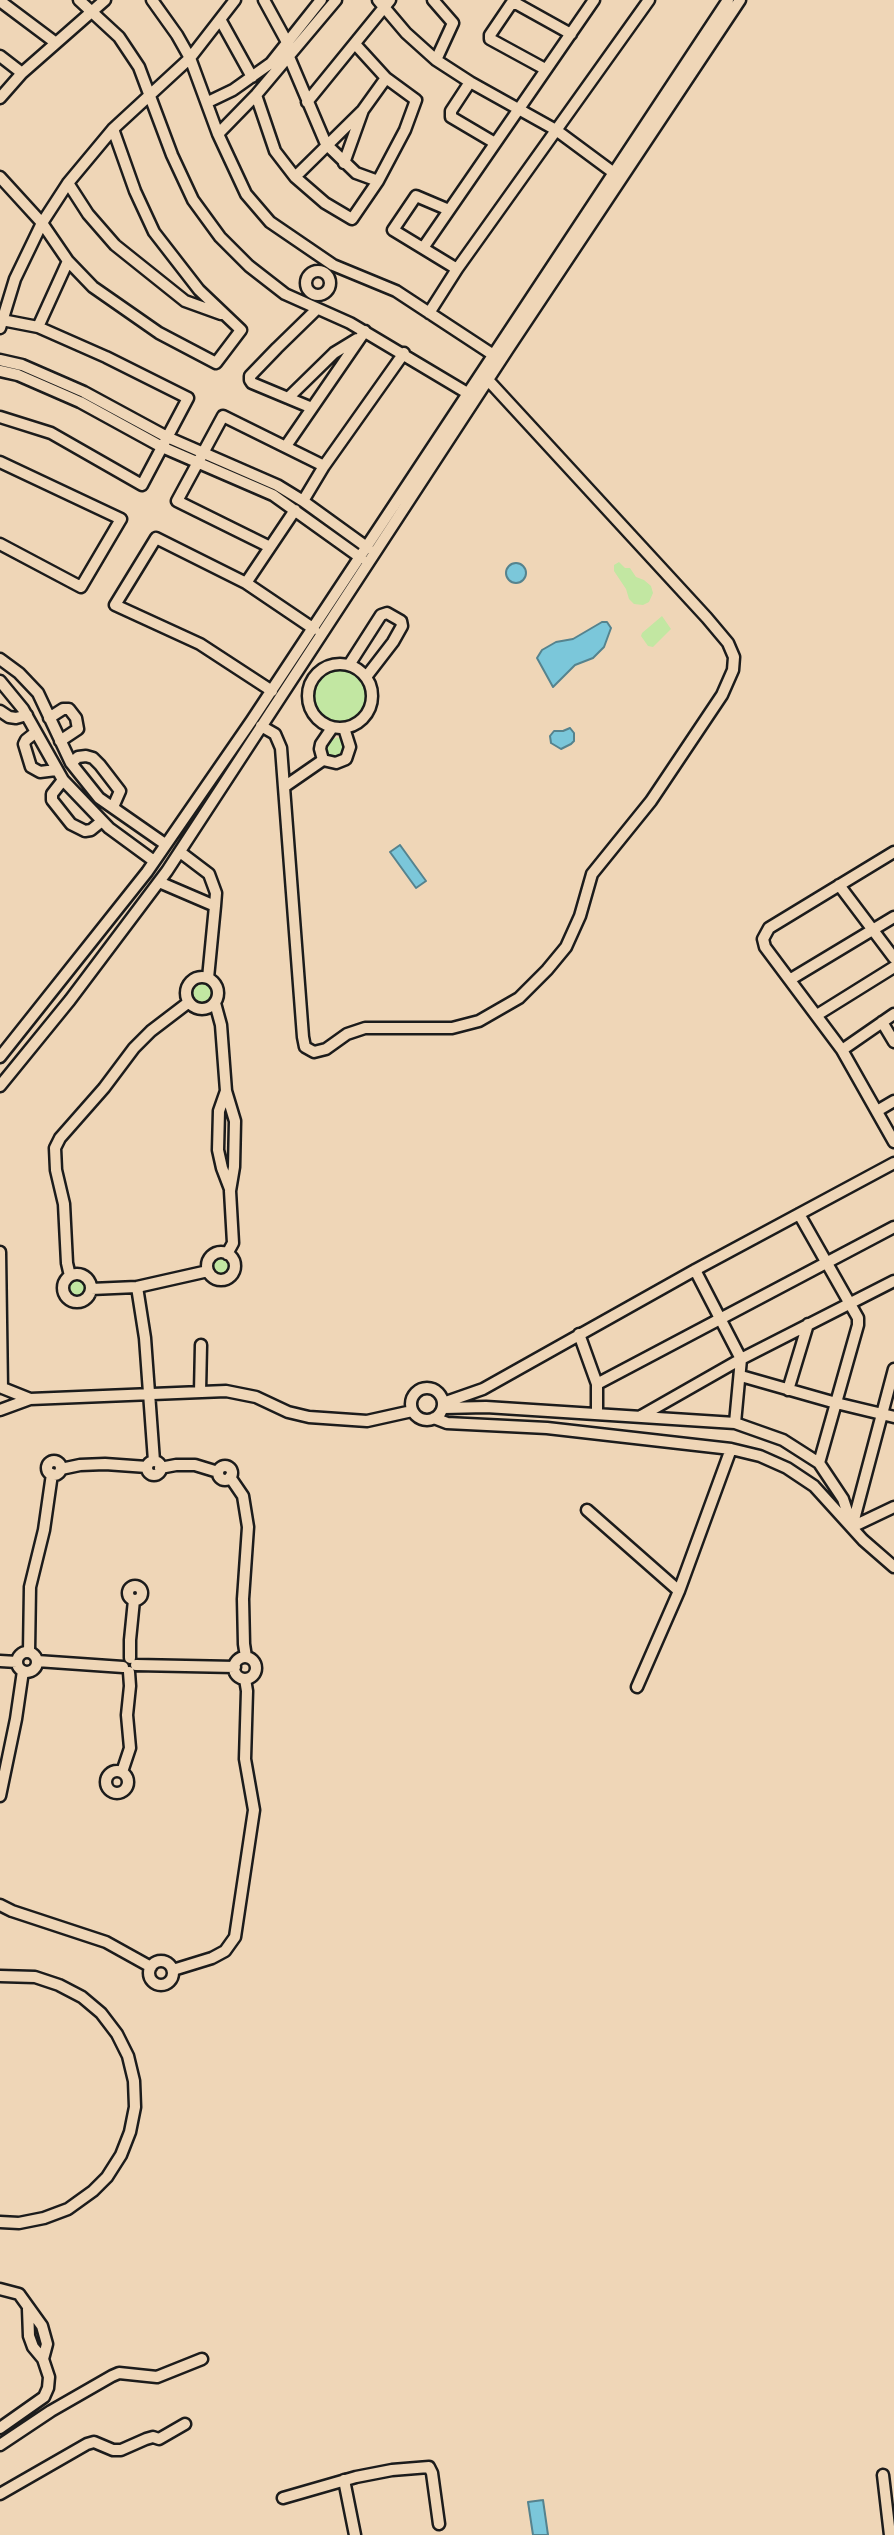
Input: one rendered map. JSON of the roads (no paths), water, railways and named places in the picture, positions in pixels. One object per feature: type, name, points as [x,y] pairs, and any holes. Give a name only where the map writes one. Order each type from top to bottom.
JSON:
[{"type":"street","points":[[79,0],[119,37],[139,67],[172,155],[193,200],[220,237],[285,294],[404,353],[469,394]]},
{"type":"street","points":[[0,98],[22,73],[105,0]]},
{"type":"street","points":[[152,0],[177,34],[190,58],[218,134],[246,194],[270,222],[329,270],[396,291],[498,358]]},
{"type":"street","points":[[0,417],[51,433],[142,485],[188,398],[38,327],[1,324],[15,279],[42,223],[68,183],[113,129],[190,58],[235,0]]},
{"type":"street","points":[[208,102],[233,90],[271,63],[321,0]]},
{"type":"street","points":[[218,134],[256,95],[336,0]]},
{"type":"street","points":[[433,0],[453,23],[436,60]]},
{"type":"street","points":[[423,248],[592,0]]},
{"type":"street","points":[[429,313],[457,269],[649,0]]},
{"type":"street","points":[[0,1086],[70,1000],[180,852],[488,380],[498,358],[614,173],[727,0]]},
{"type":"street","points":[[0,1057],[166,844],[314,629],[469,394],[498,358],[740,0]]},
{"type":"street","points":[[0,1],[56,43]]},
{"type":"street","points":[[268,2],[288,44]]},
{"type":"street","points":[[307,102],[355,44],[384,3],[406,33],[436,60],[556,130],[614,173]]},
{"type":"street","points":[[545,69],[489,39],[511,4],[517,4],[570,34]]},
{"type":"street","points":[[221,21],[252,77]]},
{"type":"street","points":[[256,95],[275,151],[295,177],[325,203],[352,219],[378,181],[405,130],[416,100],[386,78],[355,44]]},
{"type":"street","points":[[0,56],[22,73]]},
{"type":"street","points":[[289,57],[326,144],[356,173],[378,181]]},
{"type":"street","points":[[295,177],[363,110],[386,78]]},
{"type":"street","points":[[470,82],[451,111],[451,117],[495,143]]},
{"type":"street","points":[[344,163],[363,110]]},
{"type":"street","points":[[0,177],[42,223],[68,261],[93,287],[159,333],[216,363],[241,330],[199,290],[154,232],[135,191],[113,129]]},
{"type":"street","points":[[68,183],[88,214],[115,245],[185,301],[225,316]]},
{"type":"street","points":[[449,211],[416,196],[393,229],[394,233],[457,269]]},
{"type":"street","points":[[38,327],[68,261]]},
{"type":"street","points":[[313,293],[324,293],[329,288],[329,270]]},
{"type":"street","points":[[312,408],[252,383],[250,376],[312,306],[313,293],[308,287],[309,276],[318,271],[329,270]]},
{"type":"street","points":[[288,398],[334,353],[363,334]]},
{"type":"street","points":[[286,446],[363,334]]},
{"type":"street","points":[[303,500],[404,353]]},
{"type":"street","points":[[0,360],[22,365],[84,392],[165,442]]},
{"type":"street","points":[[0,371],[18,375],[80,402],[273,495],[361,558]]},
{"type":"street","points":[[261,726],[275,734],[281,748],[305,1047],[314,1052],[326,1049],[347,1034],[365,1028],[424,1030],[452,1028],[479,1021],[519,998],[566,947],[580,916],[592,874],[651,801],[730,681],[734,657],[721,634],[488,380]]},
{"type":"street","points":[[270,547],[177,501],[223,416],[324,466]]},
{"type":"street","points":[[200,458],[277,485],[303,500],[368,548]]},
{"type":"street","points":[[0,462],[121,519],[81,587],[0,544]]},
{"type":"street","points":[[246,583],[295,510]]},
{"type":"street","points":[[272,691],[200,643],[115,605],[156,538],[246,583],[314,629]]},
{"type":"street","points":[[349,665],[382,615],[387,613],[401,621],[402,626],[393,642],[366,677]]},
{"type":"street","points":[[307,656],[325,668]]},
{"type":"street","points":[[0,659],[19,673],[38,694],[71,762],[99,797],[166,844]]},
{"type":"street","points":[[338,664],[349,665],[359,669],[366,677],[373,696],[371,707],[358,724],[332,728],[317,720],[310,711],[307,694],[312,679],[325,668],[338,664]]},
{"type":"street","points":[[19,673],[3,684],[27,715],[63,780],[102,821],[154,861]]},
{"type":"street","points":[[290,683],[307,694]]},
{"type":"street","points":[[49,718],[63,709],[69,709],[76,718],[78,729],[60,741]]},
{"type":"street","points":[[0,710],[9,717],[27,715]]},
{"type":"street","points":[[323,760],[321,744],[332,728]]},
{"type":"street","points":[[284,787],[323,760],[336,763],[346,759],[350,747],[344,728]]},
{"type":"street","points":[[37,732],[24,744],[31,767],[40,772],[56,770]]},
{"type":"street","points":[[71,762],[86,755],[100,765],[120,791],[113,807]]},
{"type":"street","points":[[63,780],[52,794],[51,800],[71,824],[85,831],[91,830],[102,821]]},
{"type":"street","points":[[132,845],[144,829]]},
{"type":"street","points":[[180,852],[209,874],[216,892],[208,978]]},
{"type":"street","points":[[894,852],[769,928],[764,935],[765,947],[842,1050],[894,1142]]},
{"type":"street","points":[[159,883],[215,906]]},
{"type":"street","points":[[839,885],[894,958]]},
{"type":"street","points":[[791,979],[894,917]]},
{"type":"street","points":[[817,1014],[894,967]]},
{"type":"street","points":[[215,1003],[202,1010],[188,1002],[186,993],[189,984],[198,978],[208,978],[218,989],[215,1003],[221,1025],[226,1091],[235,1121],[234,1167],[230,1191],[233,1243],[227,1254]]},
{"type":"street","points":[[91,1289],[83,1300],[70,1300],[63,1287],[70,1276],[66,1263],[64,1204],[56,1170],[55,1148],[60,1138],[104,1088],[134,1048],[188,1002]]},
{"type":"street","points":[[842,1050],[894,1014]]},
{"type":"street","points":[[882,1022],[894,1042]]},
{"type":"street","points":[[226,1091],[219,1111],[218,1150],[230,1191]]},
{"type":"street","points":[[877,1111],[894,1101]]},
{"type":"street","points":[[434,1419],[443,1406],[483,1389],[695,1270],[894,1163]]},
{"type":"street","points":[[799,1214],[858,1318],[819,1463]]},
{"type":"street","points":[[597,1384],[894,1227]]},
{"type":"street","points":[[0,1252],[1,1388],[30,1399]]},
{"type":"street","points":[[218,1252],[227,1254],[234,1265],[231,1274],[218,1279],[208,1271],[210,1257],[218,1252]]},
{"type":"street","points":[[695,1270],[741,1359],[735,1423]]},
{"type":"street","points":[[91,1289],[137,1287],[208,1271]]},
{"type":"street","points":[[70,1276],[83,1275],[89,1281],[91,1289]]},
{"type":"street","points":[[640,1417],[741,1359],[894,1281]]},
{"type":"street","points":[[137,1287],[145,1338],[154,1466]]},
{"type":"street","points":[[788,1390],[808,1324]]},
{"type":"street","points":[[579,1334],[597,1384],[597,1413]]},
{"type":"street","points":[[200,1392],[201,1345]]},
{"type":"street","points":[[852,1527],[894,1369]]},
{"type":"street","points":[[741,1376],[836,1404],[894,1417]]},
{"type":"street","points":[[443,1406],[437,1391],[424,1388],[413,1396],[410,1405],[412,1411],[421,1419],[447,1423],[547,1428],[731,1449],[760,1456],[787,1468],[814,1486],[863,1540],[894,1567]]},
{"type":"street","points":[[0,1410],[30,1399],[242,1392],[288,1412],[309,1417],[367,1421],[412,1411]]},
{"type":"street","points":[[443,1406],[735,1423],[783,1440],[819,1463],[843,1499],[852,1527]]},
{"type":"street","points":[[637,1687],[679,1591],[731,1449]]},
{"type":"street","points":[[235,1667],[130,1666],[37,1661],[29,1652],[30,1587],[57,1471],[80,1465],[195,1465],[218,1472],[224,1479],[230,1476],[243,1496],[248,1527],[243,1599],[246,1657]]},
{"type":"street","points":[[587,1510],[679,1591]]},
{"type":"street","points":[[852,1527],[889,1510],[894,1520]]},
{"type":"street","points":[[122,1772],[130,1748],[127,1729],[134,1600]]},
{"type":"street","points":[[0,1796],[16,1718],[21,1654],[29,1652]]},
{"type":"street","points":[[246,1657],[254,1661],[256,1669],[253,1676],[245,1679],[237,1675],[235,1667],[239,1660],[246,1657]]},
{"type":"street","points":[[0,1661],[31,1671],[37,1661]]},
{"type":"street","points":[[173,1970],[212,1958],[225,1951],[235,1937],[254,1810],[245,1759],[245,1679]]},
{"type":"street","points":[[0,1905],[106,1942],[151,1967]]},
{"type":"street","points":[[163,1961],[173,1970],[168,1982],[159,1985],[151,1980],[151,1967],[154,1963],[163,1961]]},
{"type":"street","points":[[0,1976],[35,1977],[60,1985],[82,1997],[101,2014],[117,2034],[128,2056],[134,2081],[135,2107],[131,2132],[121,2155],[107,2177],[93,2191],[68,2209],[44,2218],[19,2223],[0,2222]]},
{"type":"street","points":[[0,2289],[19,2294],[27,2309],[42,2326],[47,2344],[43,2359]]},
{"type":"street","points":[[0,2428],[44,2397],[48,2388],[49,2377],[43,2359],[33,2347],[29,2336],[27,2309]]},
{"type":"street","points":[[0,2445],[112,2376],[120,2373],[157,2377],[202,2359]]},
{"type":"street","points":[[0,2494],[87,2444],[94,2442],[113,2450],[121,2450],[146,2439],[159,2439],[185,2424]]},
{"type":"street","points":[[282,2498],[344,2480],[392,2470],[429,2467],[439,2524]]},
{"type":"street","points":[[883,2475],[890,2535]]},
{"type":"street","points":[[344,2480],[355,2535]]},
{"type":"water","points":[[512,563],[520,563],[526,573],[520,583],[512,583],[506,577],[506,569]]},
{"type":"water","points":[[602,622],[607,622],[611,628],[604,647],[593,658],[575,665],[553,687],[537,658],[542,650],[556,642],[573,639]]},
{"type":"water","points":[[570,728],[574,733],[574,741],[571,744],[561,749],[551,743],[550,736],[554,731]]},
{"type":"water","points":[[400,845],[426,881],[416,888],[390,852]]},
{"type":"water","points":[[543,2500],[548,2535],[533,2535],[528,2502]]}]
